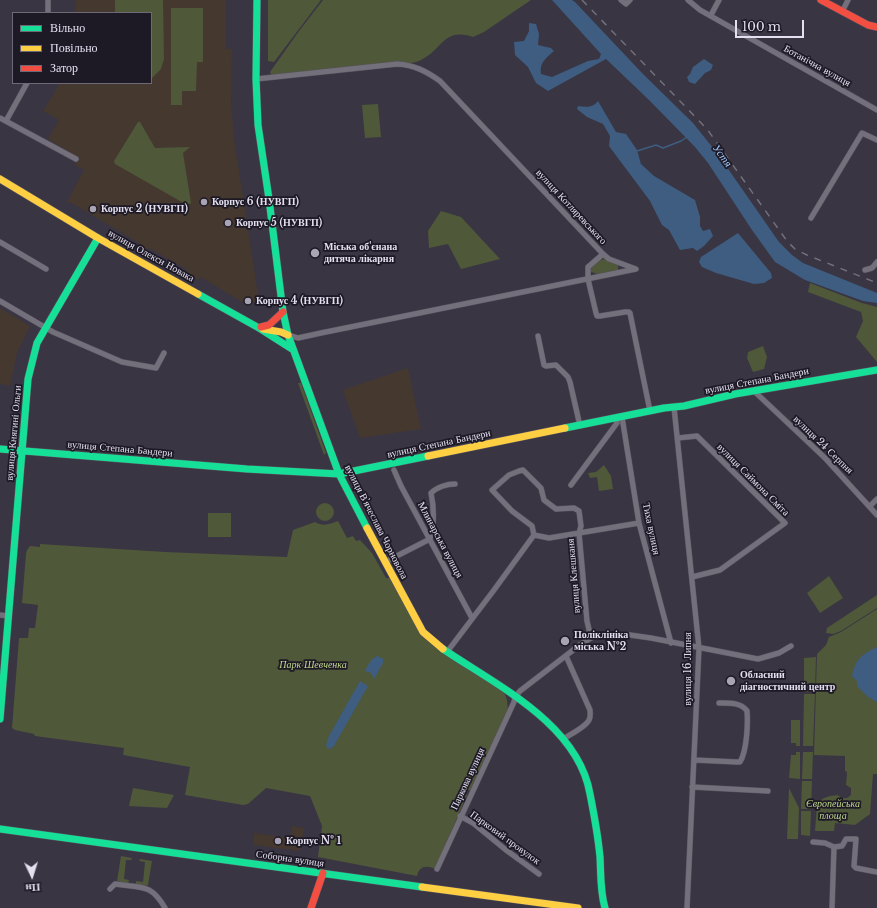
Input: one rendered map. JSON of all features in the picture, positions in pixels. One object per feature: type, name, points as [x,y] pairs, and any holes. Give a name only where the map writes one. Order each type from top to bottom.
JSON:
[{"type":"main road","name":"вулиця Вʼячеслава Чорновола","points":[[257,0],[256,79],[258,125],[283,312],[292,349],[339,474],[423,632],[447,652],[515,697],[550,725],[563,739],[584,770],[589,787],[600,858],[602,901],[605,908]]},
{"type":"main road","points":[[821,0],[868,25],[877,27]]},
{"type":"main road","name":"вулиця Олекси Новака","points":[[0,179],[98,238],[259,328],[292,349]]},
{"type":"main road","name":"вулиця Княгині Ольги","points":[[0,719],[28,379],[37,343],[98,238]]},
{"type":"main road","points":[[259,328],[269,325],[283,312]]},
{"type":"main road","points":[[259,328],[281,332],[288,335]]},
{"type":"main road","points":[[276,339],[285,338],[288,335]]},
{"type":"main road","name":"вулиця Степана Бандери","points":[[0,449],[247,469],[339,474],[650,411],[877,370]]},
{"type":"main road","name":"Соборна вулиця","points":[[0,829],[578,908]]},
{"type":"main road","points":[[310,908],[323,873]]},
{"type":"street","points":[[48,0],[48,12]]},
{"type":"street","points":[[621,0],[626,4],[630,0]]},
{"type":"street","name":"Ботанічна вулиця","points":[[688,0],[700,10],[877,110]]},
{"type":"street","points":[[711,15],[719,0]]},
{"type":"street","points":[[842,12],[848,0]]},
{"type":"street","name":"вулиця Котляревського","points":[[256,79],[397,64],[410,65],[429,73],[452,93],[603,254],[588,267],[588,279]]},
{"type":"street","points":[[6,121],[26,84]]},
{"type":"street","points":[[0,118],[76,160]]},
{"type":"street","points":[[811,218],[862,133],[877,140]]},
{"type":"street","points":[[0,242],[46,269]]},
{"type":"street","points":[[288,335],[298,338],[636,269],[609,259],[603,254]]},
{"type":"street","points":[[865,270],[872,268],[877,262]]},
{"type":"street","points":[[588,279],[597,316],[625,312],[630,313],[650,411]]},
{"type":"street","points":[[0,301],[45,328],[122,362],[136,366],[156,368],[164,353]]},
{"type":"street","points":[[538,336],[544,365],[556,365],[568,377],[580,426]]},
{"type":"street","name":"вулиця 24 Серпня","points":[[754,391],[825,458],[877,514]]},
{"type":"street","name":"вулиця 16 Липня","points":[[674,407],[699,648],[687,908]]},
{"type":"street","points":[[571,486],[617,423],[619,417]]},
{"type":"street","name":"Тиха вулиця","points":[[619,417],[639,523],[671,643]]},
{"type":"street","name":"вулиця Саймона Сміта","points":[[678,438],[697,436],[785,523],[720,570],[692,577]]},
{"type":"street","name":"Млинарська вулиця","points":[[394,470],[401,486],[472,618]]},
{"type":"street","name":"вулиця Клешканя","points":[[534,535],[532,526],[512,511],[492,490],[509,475],[519,470],[523,470],[541,488],[542,498],[556,509],[574,508],[579,511],[581,526],[579,533],[587,621],[591,638]]},
{"type":"street","points":[[385,562],[430,539],[433,503],[431,493],[434,489],[449,484],[455,484]]},
{"type":"street","points":[[870,506],[877,499]]},
{"type":"street","points":[[447,652],[534,535],[550,538],[639,523]]},
{"type":"street","points":[[0,615],[9,616]]},
{"type":"street","points":[[515,697],[520,691],[566,656],[591,638],[601,635],[623,634],[758,659],[779,653],[791,646]]},
{"type":"street","points":[[563,739],[586,725],[589,722],[590,717],[590,710],[566,656]]},
{"type":"street","name":"Паркова вулиця","points":[[437,869],[515,697]]},
{"type":"street","points":[[694,760],[740,762],[742,758],[745,745],[747,711],[743,706],[738,704],[719,703]]},
{"type":"street","points":[[692,787],[768,791]]},
{"type":"street","name":"Парковий провулок","points":[[460,816],[473,823],[539,874]]},
{"type":"street","points":[[813,842],[825,843],[834,847],[842,846],[846,838],[856,839],[854,866],[856,868],[877,872]]},
{"type":"street","points":[[832,908],[834,847]]},
{"type":"street","points":[[110,889],[115,884],[149,889],[159,897],[166,908]]},
{"type":"shaded area","points":[[76,0],[226,0],[226,49],[232,49],[231,102],[234,139],[259,301],[252,303],[250,307],[201,277],[199,280],[187,273],[188,270],[149,248],[147,250],[140,246],[141,244],[70,202],[66,204],[84,170],[75,165],[79,158],[48,139],[59,120],[43,111],[59,84],[152,84],[152,12],[75,12]]},
{"type":"shaded area","points":[[0,308],[30,326],[17,353],[10,386],[0,384]]},
{"type":"shaded area","points":[[408,368],[421,429],[360,438],[343,390]]},
{"type":"shaded area","name":"Корпус № 1","points":[[292,826],[304,828],[300,851],[253,845],[254,833],[290,838]]},
{"type":"green space","points":[[115,0],[163,0],[164,59],[161,69],[152,78],[152,12],[115,12]]},
{"type":"green space","points":[[268,0],[321,0],[274,62],[268,61]]},
{"type":"green space","points":[[323,0],[531,0],[484,32],[473,37],[455,35],[449,38],[427,57],[419,61],[272,76],[270,72]]},
{"type":"green space","points":[[171,8],[203,8],[203,62],[197,62],[196,91],[182,91],[182,105],[171,105]]},
{"type":"green space","points":[[378,104],[381,137],[365,138],[362,105]]},
{"type":"green space","points":[[138,122],[140,122],[155,148],[190,147],[183,153],[191,203],[187,205],[115,164],[114,161]]},
{"type":"green space","points":[[441,211],[461,217],[500,259],[461,269],[448,244],[429,248],[428,231]]},
{"type":"green space","points":[[605,259],[618,265],[618,270],[598,274],[591,272],[590,268],[599,260]]},
{"type":"green space","points":[[810,283],[862,303],[877,307],[877,362],[856,337],[863,321],[861,312],[808,292]]},
{"type":"green space","points":[[763,346],[767,357],[764,369],[753,372],[747,358],[748,352]]},
{"type":"green space","points":[[298,383],[301,383],[326,453],[324,455]]},
{"type":"green space","points":[[604,465],[611,476],[613,489],[599,491],[597,477],[590,478],[588,473],[596,472]]},
{"type":"green space","points":[[321,503],[329,503],[334,508],[332,519],[329,521],[321,521],[316,516],[316,508]]},
{"type":"green space","points":[[208,513],[231,513],[231,537],[208,537]]},
{"type":"green space","name":"Парк Шевченка","points":[[338,521],[347,538],[353,536],[356,541],[360,540],[372,553],[386,578],[393,578],[421,630],[503,689],[507,700],[508,711],[471,791],[468,790],[466,794],[467,795],[435,869],[429,867],[421,868],[417,876],[318,857],[322,826],[310,796],[266,788],[248,804],[243,805],[185,795],[190,767],[123,755],[124,748],[35,736],[34,734],[12,728],[19,638],[28,638],[29,628],[35,628],[38,605],[22,603],[26,554],[30,546],[40,547],[40,544],[165,552],[287,557],[293,530],[315,522],[324,525]]},
{"type":"green space","points":[[829,576],[843,598],[820,613],[807,593]]},
{"type":"green space","points":[[877,595],[877,608],[841,631],[833,634],[826,633],[827,628]]},
{"type":"green space","name":"Європейська площа","points":[[877,609],[877,774],[873,774],[870,814],[855,825],[835,823],[834,831],[815,831],[817,805],[821,800],[826,797],[838,795],[841,798],[847,798],[851,795],[851,788],[846,785],[847,772],[845,771],[845,756],[814,755],[817,654],[826,645],[829,637],[841,632]]},
{"type":"green space","points":[[816,657],[815,692],[804,692],[804,658]]},
{"type":"green space","points":[[804,694],[815,694],[813,746],[803,746]]},
{"type":"green space","points":[[791,720],[800,720],[800,746],[796,746],[796,743],[791,743]]},
{"type":"green space","points":[[796,752],[800,752],[800,779],[789,778],[791,755],[796,755]]},
{"type":"green space","points":[[803,752],[813,752],[812,779],[802,779]]},
{"type":"green space","points":[[802,781],[812,781],[811,809],[801,809]]},
{"type":"green space","points":[[133,788],[174,795],[167,808],[129,806]]},
{"type":"green space","points":[[789,788],[799,808],[798,839],[787,839]]},
{"type":"green space","points":[[801,811],[811,811],[810,836],[801,835]]},
{"type":"green space","points":[[121,856],[132,858],[131,860],[126,860],[124,879],[129,880],[128,884],[117,881]]},
{"type":"green space","points":[[140,859],[152,861],[148,885],[146,886],[136,885],[136,881],[143,882],[145,862],[139,861]]},
{"type":"water","points":[[552,0],[572,0],[575,2],[643,74],[693,123],[717,153],[779,242],[792,255],[803,263],[877,293],[877,303],[863,301],[805,280],[775,262],[708,163],[695,147],[606,59],[548,91],[536,83],[528,67],[515,55],[514,42],[524,41],[529,31],[529,23],[536,24],[539,34],[538,45],[551,48],[554,51],[542,64],[541,74],[552,77],[588,61],[599,59],[601,54]]},
{"type":"water","points":[[704,59],[713,65],[711,70],[705,73],[695,84],[689,82],[687,77],[693,67]]},
{"type":"water","points":[[598,101],[616,132],[626,134],[637,150],[641,164],[654,176],[695,200],[700,217],[700,226],[703,231],[710,229],[713,236],[697,251],[693,248],[680,250],[669,230],[662,225],[650,201],[609,146],[610,136],[603,124],[587,117],[577,109],[578,106],[592,106]]},
{"type":"water","points":[[738,233],[771,273],[772,278],[764,283],[754,284],[716,273],[702,267],[699,262],[701,257]]},
{"type":"water","points":[[877,647],[877,702],[868,697],[857,686],[857,681],[852,676],[857,661],[867,652]]},
{"type":"water","points":[[378,656],[383,659],[383,663],[374,679],[371,673],[365,671],[372,660]]},
{"type":"water","points":[[360,681],[368,686],[334,746],[330,749],[327,748],[326,745],[329,736]]},
{"type":"waterway","points":[[637,151],[656,145],[663,148],[687,137]]},
{"type":"railway","points":[[582,0],[707,129],[787,241],[795,249],[877,283]]},
{"type":"traffic: fast","points":[[257,0],[256,79],[258,125],[283,312],[288,335],[339,474],[367,528]]},
{"type":"traffic: fast","points":[[0,719],[28,379],[37,343],[98,238]]},
{"type":"traffic: fast","points":[[198,294],[259,328],[292,349]]},
{"type":"traffic: fast","points":[[565,428],[664,408],[684,406],[735,394],[877,370]]},
{"type":"traffic: fast","points":[[0,449],[247,469],[339,474],[428,456]]},
{"type":"traffic: fast","points":[[443,649],[510,692],[532,709],[552,727],[569,747],[582,769],[590,794],[598,841],[601,889],[605,908]]},
{"type":"traffic: fast","points":[[0,829],[422,887]]},
{"type":"traffic: slow","points":[[0,179],[98,238],[198,294]]},
{"type":"traffic: slow","points":[[263,329],[281,332],[288,335]]},
{"type":"traffic: slow","points":[[428,456],[565,428]]},
{"type":"traffic: slow","points":[[367,528],[423,632],[443,649]]},
{"type":"traffic: slow","points":[[422,887],[578,908]]},
{"type":"traffic: jam","points":[[821,0],[868,25],[877,27]]},
{"type":"traffic: jam","points":[[261,327],[269,325],[283,312]]},
{"type":"traffic: jam","points":[[311,908],[323,873]]},
{"type":"place","name":"Корпус 6 (НУВГП)","points":[[204,202]]},
{"type":"place","name":"Корпус 2 (НУВГП)","points":[[93,209]]},
{"type":"place","name":"Корпус 5 (НУВГП)","points":[[228,223]]},
{"type":"place","name":"Міська об'єнана дитяча лікарня","points":[[315,253]]},
{"type":"place","name":"Корпус 4 (НУВГП)","points":[[248,301]]},
{"type":"place","name":"Поліклініка міська №2","points":[[565,641]]},
{"type":"place","name":"Обласний діагностичний центр","points":[[731,681]]},
{"type":"place","name":"Корпус № 1","points":[[278,841]]},
{"type":"water label","name":"Устя","points":[[722,156]]}]
